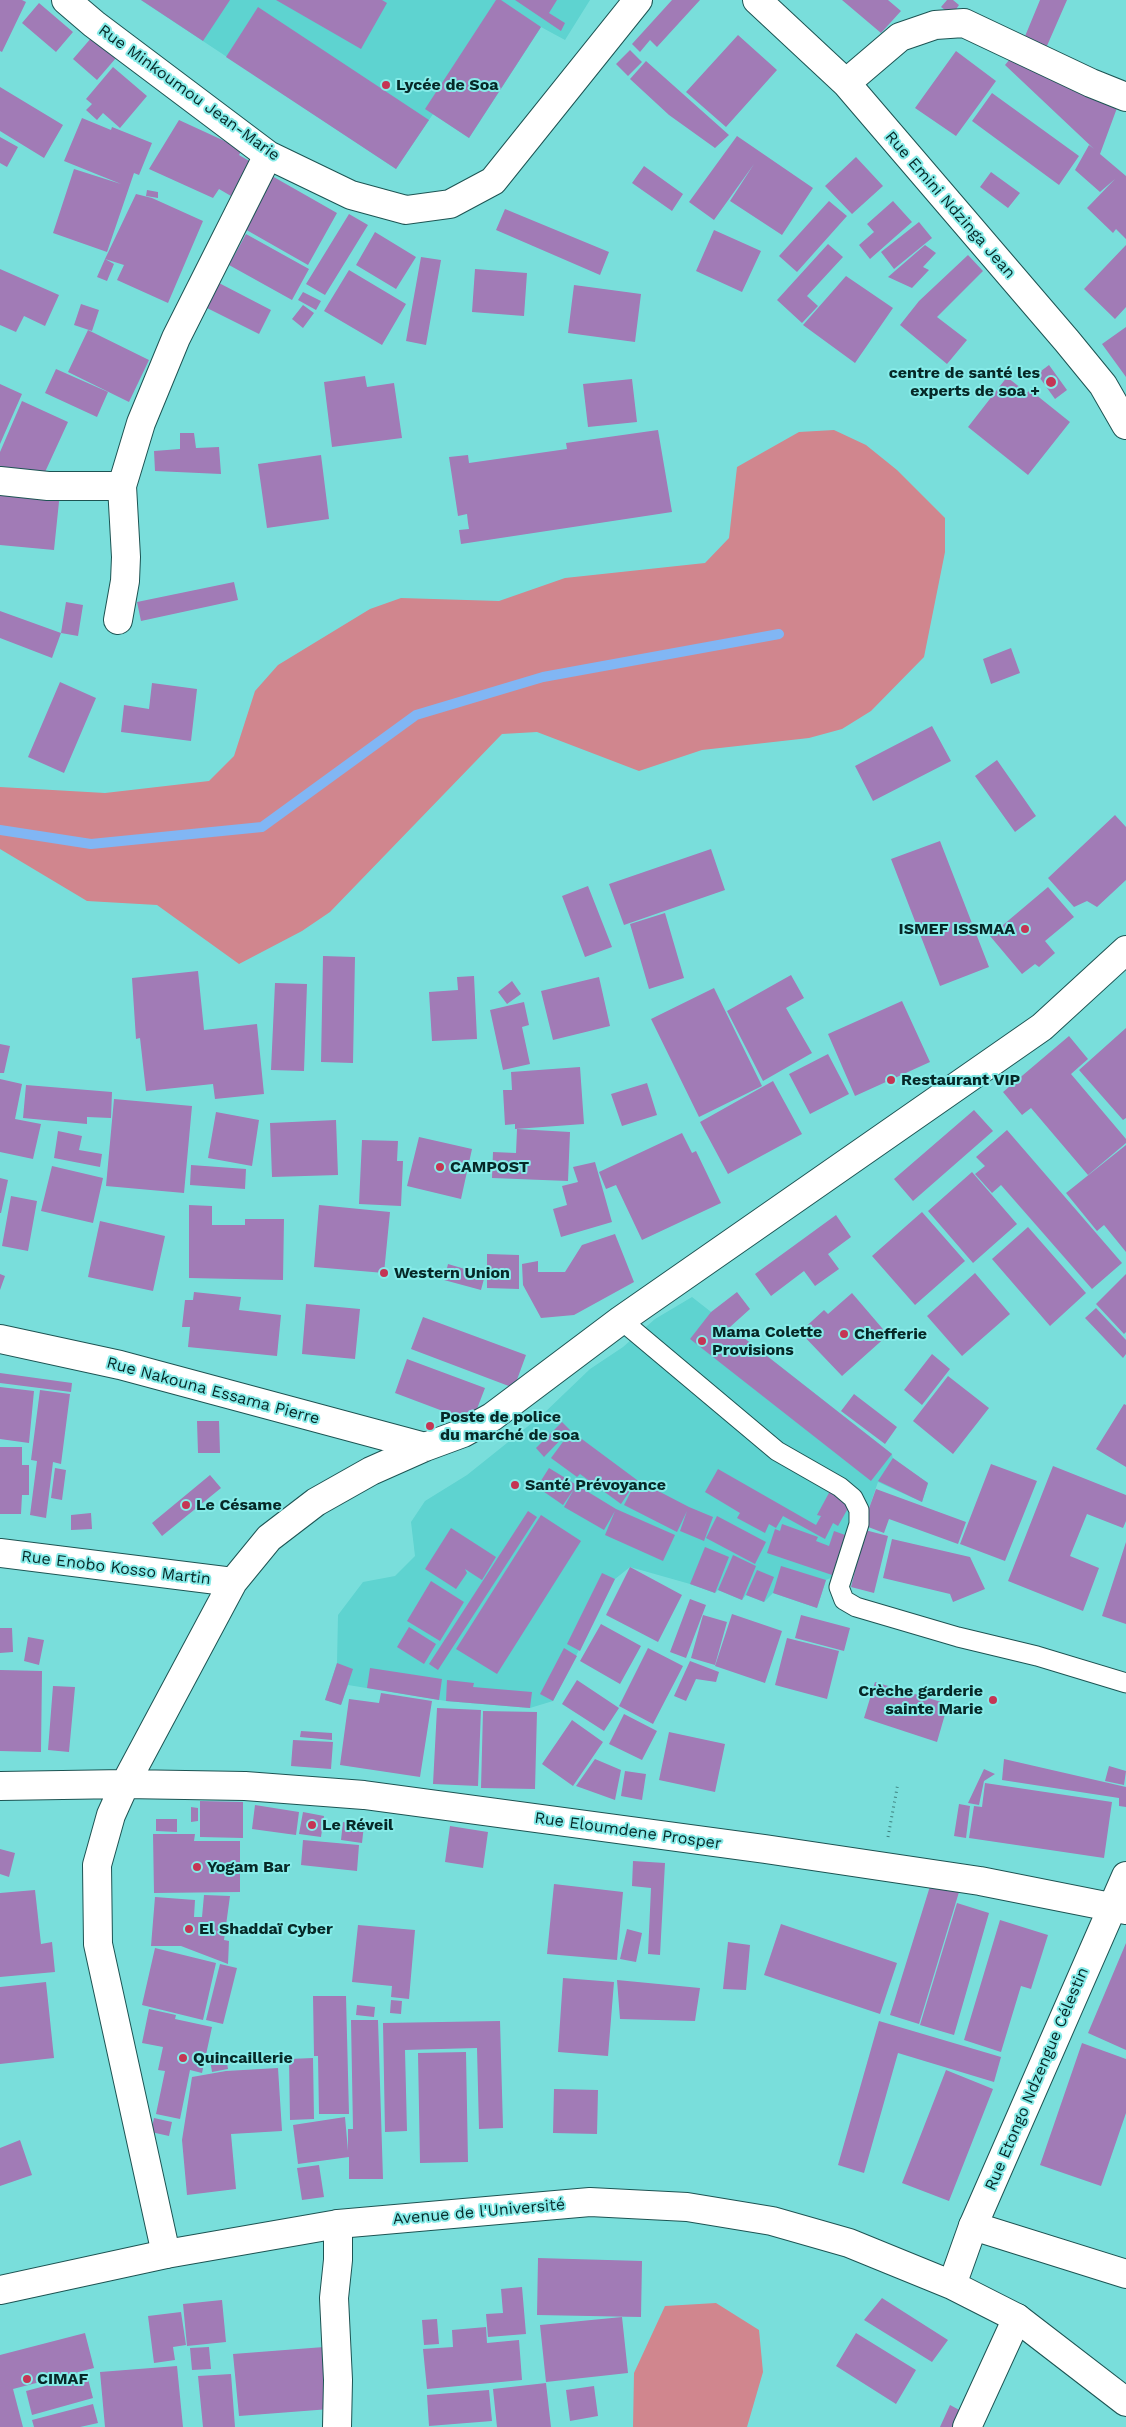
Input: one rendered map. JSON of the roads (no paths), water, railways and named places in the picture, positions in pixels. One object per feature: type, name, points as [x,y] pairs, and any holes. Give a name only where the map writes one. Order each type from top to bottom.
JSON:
[{"type":"street","name":"Rue Minkoumou Jean-Marie","points":[[66,0],[94,24],[268,155],[351,195],[406,210],[450,204],[493,181],[638,0]]},
{"type":"street","name":"Rue Emini Ndzinga Jean","points":[[757,0],[846,84],[1067,341],[1103,385],[1126,425]]},
{"type":"street","points":[[846,84],[900,36],[935,25],[964,23],[1091,83],[1126,97]]},
{"type":"street","points":[[118,620],[125,581],[126,557],[122,486],[141,423],[173,344],[268,155]]},
{"type":"street","points":[[0,481],[48,486],[122,486]]},
{"type":"street","points":[[166,2254],[98,1944],[97,1865],[111,1816],[125,1784],[232,1582],[269,1538],[316,1502],[371,1471],[425,1447],[463,1433],[492,1417],[620,1320],[1042,1027],[1126,950]]},
{"type":"street","name":"Rue Nakouna Essama Pierre","points":[[0,1339],[120,1365],[425,1447]]},
{"type":"street","name":"Rue Enobo Kosso Martin","points":[[0,1553],[232,1582]]},
{"type":"street","name":"Rue Eloumdene Prosper","points":[[0,1786],[125,1784],[245,1786],[364,1795],[766,1849],[980,1882],[1119,1909]]},
{"type":"street","name":"Rue Etongo Ndzengue Célestin","points":[[952,2285],[973,2226],[1119,1909],[1126,1876]]},
{"type":"street","name":"Avenue de l'Université","points":[[0,2290],[166,2254],[338,2224],[590,2202],[687,2207],[772,2222],[841,2241],[952,2285],[1016,2318],[1126,2402]]},
{"type":"street","points":[[337,2427],[338,2380],[334,2298],[338,2260],[338,2224]]},
{"type":"street","points":[[973,2226],[1126,2274]]},
{"type":"street","points":[[967,2427],[1016,2318]]},
{"type":"lane","points":[[620,1320],[777,1451],[840,1487],[853,1498],[859,1510],[859,1524],[839,1587],[844,1600],[856,1608],[958,1637],[1037,1656],[1126,1683]]},
{"type":"waterway","points":[[0,830],[91,844],[262,827],[416,715],[543,677],[779,634]]},
{"type":"place","name":"Lycée de Soa","points":[[386,85]]},
{"type":"place","name":"centre de santé les experts de soa +","points":[[1051,382]]},
{"type":"place","name":"ISMEF ISSMAA","points":[[1025,929]]},
{"type":"place","name":"Restaurant VIP","points":[[891,1080]]},
{"type":"place","name":"CAMPOST","points":[[440,1167]]},
{"type":"place","name":"Western Union","points":[[384,1273]]},
{"type":"place","name":"Chefferie","points":[[844,1334]]},
{"type":"place","name":"Mama Colette Provisions","points":[[702,1341]]},
{"type":"place","name":"Poste de police du marché de soa","points":[[430,1426]]},
{"type":"place","name":"Santé Prévoyance","points":[[515,1485]]},
{"type":"place","name":"Le Césame","points":[[186,1505]]},
{"type":"place","name":"Crèche garderie sainte Marie","points":[[993,1700]]},
{"type":"place","name":"Le Réveil","points":[[312,1825]]},
{"type":"place","name":"Yogam Bar","points":[[197,1867]]},
{"type":"place","name":"El Shaddaï Cyber","points":[[189,1929]]},
{"type":"place","name":"Quincaillerie","points":[[183,2058]]},
{"type":"place","name":"CIMAF","points":[[27,2379]]}]
